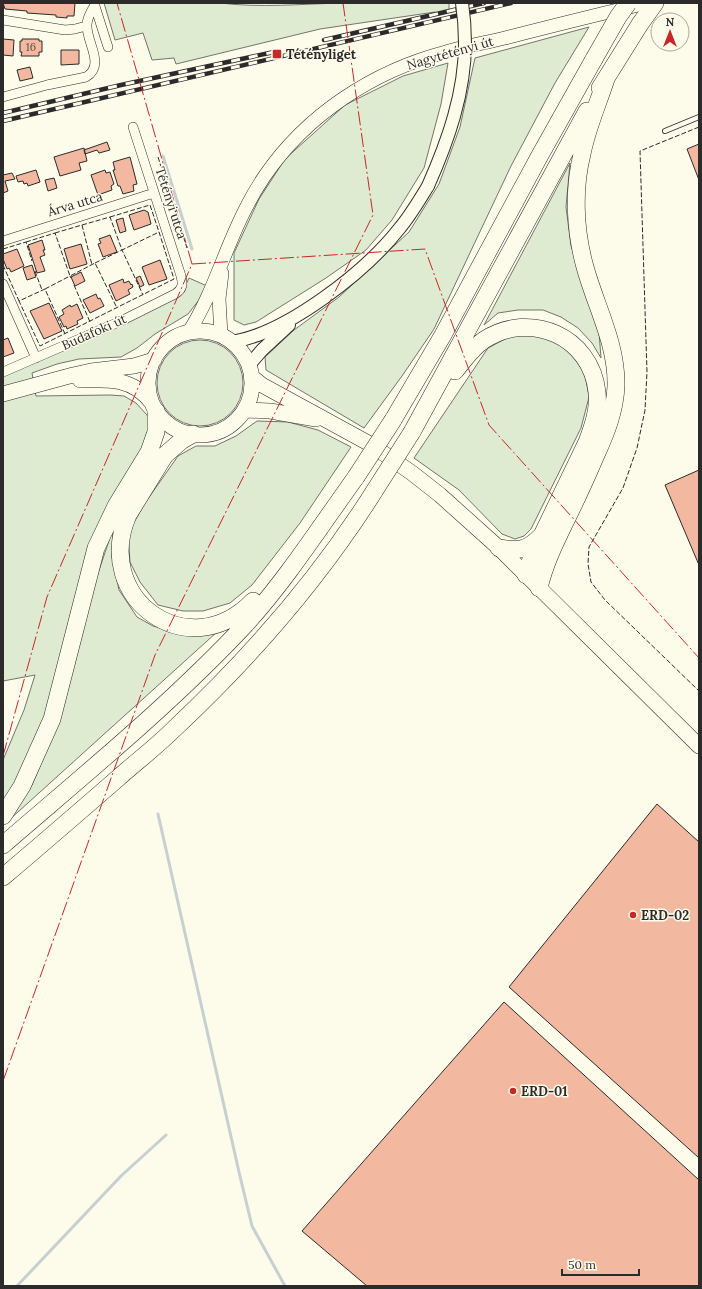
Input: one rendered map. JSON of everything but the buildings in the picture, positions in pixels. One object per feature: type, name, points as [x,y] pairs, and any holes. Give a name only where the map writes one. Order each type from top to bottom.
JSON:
[{"type":"highway","points":[[3,845],[166,703],[212,659],[271,594],[307,546],[356,477],[393,420],[444,335],[539,157],[614,23],[628,3]]},
{"type":"highway","points":[[3,877],[173,730],[212,692],[294,603],[329,559],[356,521],[412,432],[562,156],[609,73],[655,3]]},
{"type":"highway","points":[[540,588],[543,572],[549,556],[607,432],[615,396],[616,374],[612,345],[585,267],[576,216],[576,194],[582,153],[609,73]]},
{"type":"highway","points":[[421,416],[467,356],[484,340],[499,333],[513,329],[542,329],[564,337],[580,350],[589,364],[593,374],[597,392],[597,410],[587,442],[541,536],[532,556],[526,575]]},
{"type":"highway","points":[[3,816],[22,786],[52,719],[96,548],[116,506],[148,452],[156,432],[155,407]]},
{"type":"highway","points":[[193,434],[181,441],[165,455],[134,503],[124,523],[120,545],[121,566],[128,584],[139,602],[144,607],[152,614],[173,625],[183,627],[207,627],[220,624],[245,610],[307,546]]},
{"type":"highway","points":[[499,548],[512,550],[523,549],[532,545],[541,536]]},
{"type":"highway","points":[[526,575],[539,567],[549,556]]},
{"type":"main road","name":"Nagytétényi út","points":[[188,333],[196,321],[247,205],[265,176],[284,151],[305,129],[328,109],[355,90],[382,75],[407,64],[445,52],[647,3]]},
{"type":"main road","name":"Nagytétényi út","points":[[223,261],[219,299],[227,339]]},
{"type":"main road","points":[[155,407],[148,386],[150,369],[154,360],[164,346],[175,338],[188,333],[205,331],[227,339],[239,348],[251,371],[262,385],[370,444],[412,473],[440,495],[499,548],[699,746]]},
{"type":"main road","points":[[3,394],[91,371],[134,366],[154,360]]},
{"type":"main road","points":[[51,382],[108,381],[129,384],[146,395],[163,419],[172,426],[182,431],[203,435],[223,430],[239,418],[245,410],[251,394],[251,371]]},
{"type":"main road","points":[[245,410],[270,410],[329,422]]},
{"type":"street","points":[[227,339],[244,340],[267,332],[300,314],[345,282],[374,257],[399,230],[414,209],[428,186],[440,158],[449,134],[458,99],[463,74],[465,44],[462,3]]},
{"type":"street","points":[[3,97],[47,85],[86,77],[91,74],[94,67],[95,57],[86,26],[94,4]]},
{"type":"street","points":[[94,4],[108,47]]},
{"type":"street","points":[[3,20],[65,30],[86,26]]},
{"type":"street","name":"Tétényi utca","points":[[133,127],[181,276],[182,287]]},
{"type":"street","name":"Árva utca","points":[[3,241],[154,193]]},
{"type":"street","points":[[3,284],[36,358]]},
{"type":"street","name":"Budafoki út","points":[[3,372],[121,321],[175,294],[180,291],[182,287]]},
{"type":"street","points":[[251,371],[262,350],[300,314]]},
{"type":"lane","points":[[665,131],[699,117]]},
{"type":"green space","points":[[104,3],[220,3],[265,5],[449,3],[449,10],[439,15],[435,12],[320,29],[176,64],[174,58],[152,60],[143,33],[115,40]]},
{"type":"green space","points":[[589,27],[555,83],[511,166],[434,329],[364,428],[266,370],[265,357],[294,330],[339,297],[409,232],[439,184],[460,127],[475,58]]},
{"type":"green space","points":[[448,63],[441,104],[424,168],[392,220],[366,250],[326,278],[256,322],[244,325],[234,320],[234,253],[259,199],[285,159],[345,105],[403,76]]},
{"type":"green space","points":[[570,163],[566,207],[571,246],[599,332],[601,358],[592,343],[578,328],[561,317],[543,310],[518,310],[498,313],[484,325]]},
{"type":"green space","points":[[189,278],[207,286],[199,300],[188,314],[155,334],[137,348],[121,357],[79,359],[57,364],[32,373],[36,396],[124,396],[136,403],[147,415],[151,428],[148,441],[124,482],[46,723],[3,804],[3,760],[24,710],[35,675],[3,681],[3,376],[181,295]]},
{"type":"green space","points":[[533,333],[552,340],[572,354],[585,374],[589,397],[581,428],[531,529],[524,536],[515,539],[502,534],[459,490],[414,458],[488,348],[513,335]]},
{"type":"green space","points":[[200,340],[216,343],[224,347],[236,359],[240,367],[243,383],[240,399],[236,407],[224,419],[216,423],[200,426],[184,423],[176,419],[164,407],[160,399],[157,383],[160,367],[164,359],[176,347],[184,343]]},
{"type":"green space","points":[[257,421],[288,422],[318,430],[351,447],[300,523],[252,585],[230,603],[203,611],[183,611],[158,605],[140,582],[130,562],[128,533],[145,503],[178,456],[196,446],[215,446],[236,436]]},
{"type":"green space","points":[[113,529],[112,557],[119,590],[137,617],[153,626],[181,634],[217,632],[8,821],[32,785],[56,728],[95,582]]},
{"type":"waterway","points":[[163,156],[192,249]]},
{"type":"waterway","points":[[158,814],[252,1226],[285,1286]]},
{"type":"waterway","points":[[17,1286],[121,1176],[166,1135]]},
{"type":"railway","points":[[324,40],[484,3]]},
{"type":"railway","points":[[3,121],[511,3]]},
{"type":"railway","points":[[3,113],[121,85],[274,52]]},
{"type":"fence","points":[[699,127],[640,151],[647,372],[645,410],[637,448],[623,488],[589,547],[588,564],[591,582],[605,600],[699,691]]},
{"type":"fence","points":[[158,157],[187,248]]},
{"type":"fence","points":[[110,217],[150,205],[159,232]]},
{"type":"fence","points":[[65,334],[45,289],[19,301],[40,346],[174,279],[159,232],[122,250],[110,217],[82,225]]},
{"type":"fence","points":[[55,233],[82,225],[92,265]]},
{"type":"fence","points":[[26,242],[55,233],[70,276],[95,263],[117,308]]},
{"type":"fence","points":[[3,249],[26,242],[32,261]]},
{"type":"fence","points":[[95,263],[122,250],[143,295]]},
{"type":"fence","points":[[3,265],[19,301]]},
{"type":"fence","points":[[35,271],[42,290]]},
{"type":"fence","points":[[45,289],[70,276],[71,278]]},
{"type":"fence","points":[[74,285],[90,322]]},
{"type":"power","points":[[3,756],[47,597],[192,264],[117,3]]},
{"type":"power","points":[[3,1081],[155,655],[373,215],[343,3]]},
{"type":"power","points":[[192,264],[425,249],[489,425],[699,658]]},
{"type":"place","name":"Tétényliget","points":[[277,54]]},
{"type":"place","name":"ERD-02","points":[[633,915]]},
{"type":"place","name":"ERD-01","points":[[513,1091]]}]
